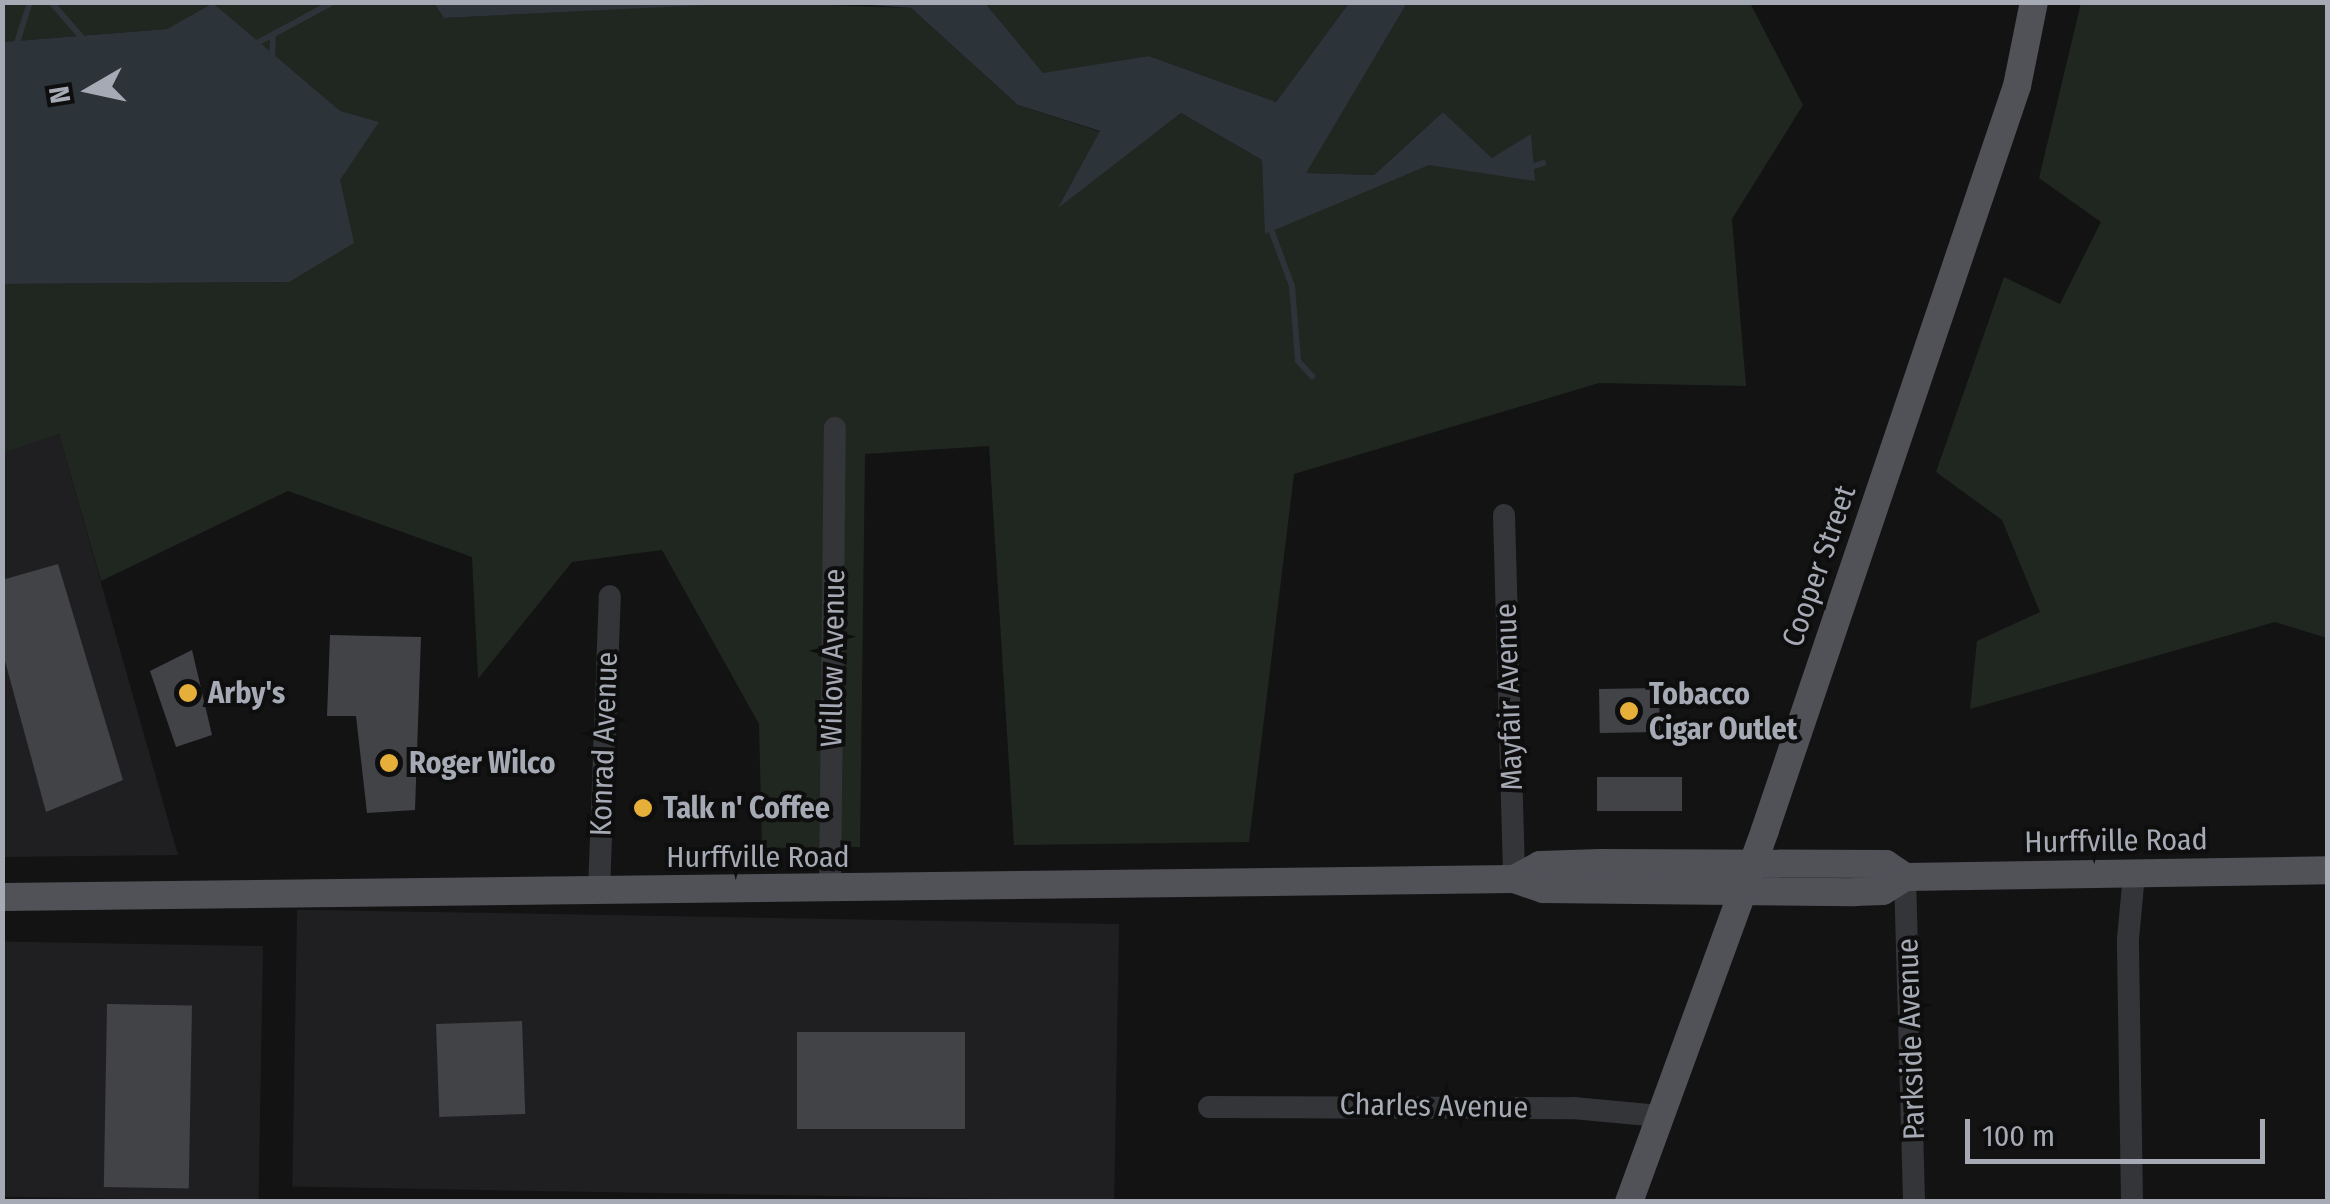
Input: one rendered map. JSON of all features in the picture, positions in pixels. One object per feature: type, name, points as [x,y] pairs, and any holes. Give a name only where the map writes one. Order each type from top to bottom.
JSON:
[{"type":"main road","name":"Cooper Street","points":[[1629,1202],[1751,863],[2017,86],[2034,2]]},
{"type":"main road","name":"Hurffville Road","points":[[1514,879],[1540,865],[1751,863],[1886,864],[1905,877]]},
{"type":"main road","name":"Hurffville Road","points":[[2,896],[1514,879],[1542,889],[1884,890],[1905,877],[2328,870]]},
{"type":"street","name":"Willow Avenue","points":[[830,889],[836,428]]},
{"type":"street","name":"Mayfair Avenue","points":[[1504,515],[1514,879]]},
{"type":"street","name":"Konrad Avenue","points":[[598,891],[610,596]]},
{"type":"street","points":[[2132,1202],[2128,939],[2134,874]]},
{"type":"street","name":"Parkside Avenue","points":[[1905,877],[1914,1202]]},
{"type":"street","name":"Charles Avenue","points":[[1208,1107],[1573,1108],[1660,1116]]},
{"type":"shaded area","points":[[3,2],[434,2],[445,18],[748,2],[911,8],[1018,105],[1101,132],[1060,205],[1181,113],[1262,160],[1266,233],[1429,164],[1492,158],[1443,112],[1374,175],[1305,173],[1407,3],[1750,3],[1803,105],[1732,219],[1746,386],[1599,383],[1294,474],[1249,842],[1014,845],[989,446],[865,454],[860,847],[762,848],[759,724],[662,550],[572,562],[478,679],[472,557],[288,491],[101,581],[59,434],[3,453],[3,284],[289,282],[340,180],[340,112],[213,3],[168,29],[3,42]]},
{"type":"shaded area","points":[[213,3],[340,111],[379,122],[340,180],[354,243],[289,282],[3,284],[3,42],[167,29]]},
{"type":"shaded area","points":[[434,3],[748,3],[444,18]]},
{"type":"shaded area","points":[[842,3],[985,3],[1043,73],[1149,56],[1276,102],[1349,3],[1407,3],[1306,173],[1374,175],[1443,112],[1492,158],[1531,134],[1535,181],[1429,165],[1265,234],[1262,160],[1181,113],[1058,208],[1100,131],[1018,105],[911,8]]},
{"type":"shaded area","points":[[985,3],[1349,3],[1276,102],[1149,56],[1043,74]]},
{"type":"shaded area","points":[[2081,3],[2327,3],[2327,638],[2275,622],[1970,709],[1977,641],[2040,612],[2002,520],[1936,472],[2004,277],[2060,304],[2101,222],[2039,178]]},
{"type":"shaded area","points":[[59,434],[178,855],[3,857],[2,453]]},
{"type":"shaded area","points":[[297,910],[1119,924],[1114,1201],[292,1187]]},
{"type":"shaded area","points":[[2,941],[263,946],[259,1201],[2,1196]]},
{"type":"building","points":[[58,564],[123,780],[46,812],[2,650],[2,580]]},
{"type":"building","name":"Roger Wilco","points":[[330,635],[421,637],[415,810],[367,813],[356,716],[327,716]]},
{"type":"building","points":[[192,650],[212,735],[176,747],[150,671]]},
{"type":"building","name":"Tobacco Cigar Outlet","points":[[1659,688],[1660,732],[1600,733],[1599,689]]},
{"type":"building","points":[[1597,777],[1682,777],[1682,811],[1597,811]]},
{"type":"building","points":[[107,1004],[192,1005],[189,1188],[104,1187]]},
{"type":"building","points":[[522,1021],[525,1114],[439,1117],[436,1024]]},
{"type":"building","points":[[797,1032],[965,1032],[965,1129],[797,1129]]},
{"type":"waterway","points":[[15,49],[30,2]]},
{"type":"waterway","points":[[51,2],[84,40]]},
{"type":"waterway","points":[[255,44],[333,2]]},
{"type":"waterway","points":[[272,61],[273,37]]},
{"type":"waterway","points":[[1525,169],[1543,163]]},
{"type":"waterway","points":[[1270,227],[1292,286],[1298,361],[1312,376]]},
{"type":"place","name":"Arby's","points":[[188,693]]},
{"type":"place","name":"Tobacco Cigar Outlet","points":[[1629,711]]},
{"type":"place","name":"Roger Wilco","points":[[389,763]]},
{"type":"place","name":"Talk n' Coffee","points":[[643,808]]}]
